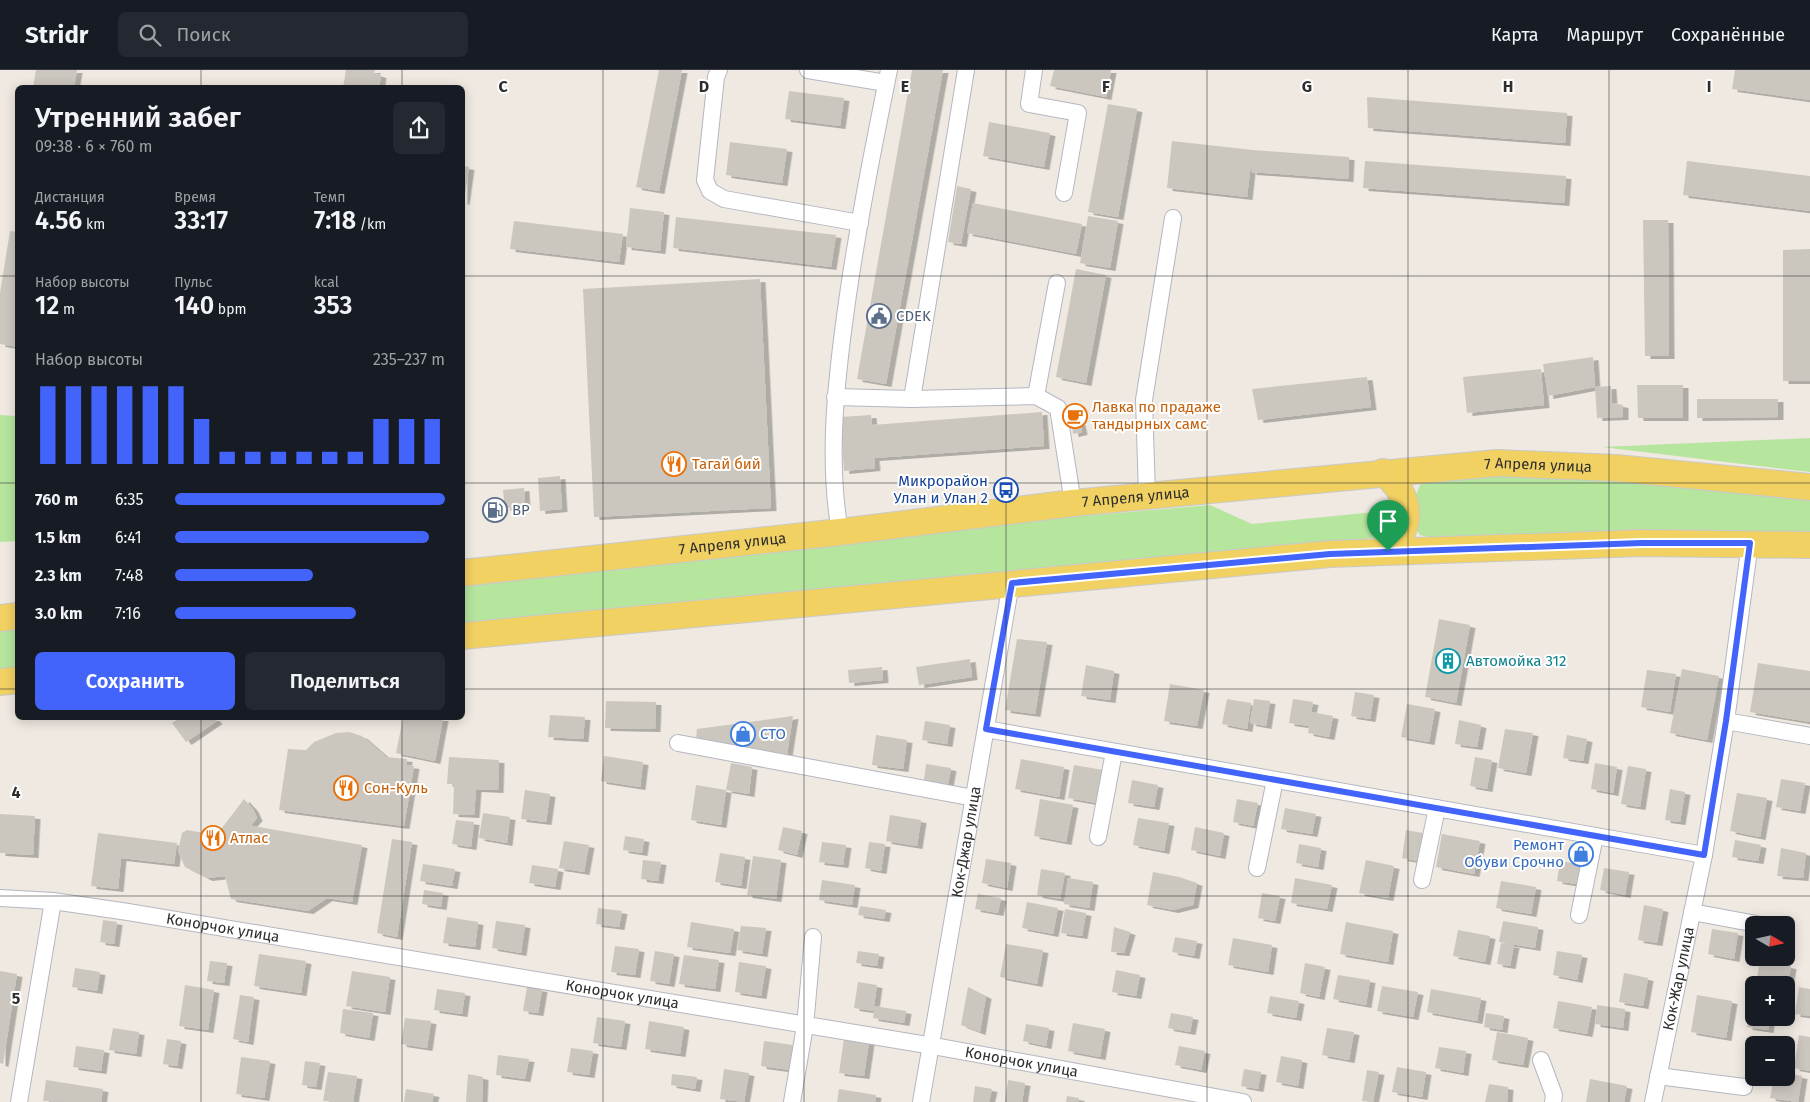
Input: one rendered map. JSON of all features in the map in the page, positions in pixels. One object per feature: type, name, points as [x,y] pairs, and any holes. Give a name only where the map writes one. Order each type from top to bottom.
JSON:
[{"type":"main road","name":"7 Апреля улица","points":[[465,574],[840,532],[1147,495],[1497,463],[1558,464],[1810,487]]},
{"type":"main road","points":[[1383,472],[1397,484],[1404,496],[1406,511],[1399,540],[1388,551]]},
{"type":"main road","points":[[465,636],[1012,583],[1388,551],[1641,543],[1810,545]]},
{"type":"main road","points":[[0,618],[15,616]]},
{"type":"main road","points":[[0,682],[15,680]]},
{"type":"street","points":[[719,70],[716,78],[704,180],[710,191],[724,199],[860,223]]},
{"type":"street","points":[[808,70],[887,77],[860,223],[834,397],[835,502],[840,532]]},
{"type":"street","points":[[912,399],[966,70]]},
{"type":"street","points":[[1034,70],[1029,104],[1078,113],[1064,193]]},
{"type":"street","points":[[1147,495],[1144,400],[1173,218]]},
{"type":"street","points":[[1036,396],[1057,283]]},
{"type":"street","points":[[834,397],[912,399],[1036,396],[1058,408],[1073,503]]},
{"type":"street","name":"Кок-Жар улица","points":[[1653,1102],[1704,855],[1726,721],[1750,543]]},
{"type":"street","name":"Кок-Джар улица","points":[[921,1102],[1012,583]]},
{"type":"street","points":[[1726,721],[1810,736]]},
{"type":"street","points":[[986,729],[1704,855]]},
{"type":"street","points":[[678,743],[974,798]]},
{"type":"street","points":[[1098,836],[1114,752]]},
{"type":"street","points":[[1257,868],[1275,780]]},
{"type":"street","points":[[1422,880],[1437,808]]},
{"type":"street","points":[[1579,915],[1595,836]]},
{"type":"street","name":"Конорчок улица","points":[[0,898],[53,901],[157,917],[931,1046],[1243,1102]]},
{"type":"street","points":[[19,1102],[53,901]]},
{"type":"street","points":[[1692,912],[1745,922]]},
{"type":"street","points":[[792,1102],[805,1026],[813,937]]},
{"type":"street","points":[[1541,1060],[1554,1095],[1553,1102]]},
{"type":"street","points":[[1658,1076],[1744,1087]]},
{"type":"green space","points":[[0,415],[15,416],[15,541],[0,542]]},
{"type":"green space","points":[[1810,438],[1810,472],[1602,447]]},
{"type":"green space","points":[[1484,476],[1584,478],[1810,499],[1810,536],[1432,538],[1420,535],[1411,521],[1414,499],[1421,483]]},
{"type":"green space","points":[[1210,505],[1252,524],[1375,512],[1389,517],[1394,528],[1385,537],[465,623],[465,585],[1037,520]]},
{"type":"green space","points":[[15,629],[15,668],[0,670],[0,631]]},
{"type":"building","points":[[36,70],[77,70],[74,85],[34,85]]},
{"type":"building","points":[[346,70],[375,70],[374,73],[381,75],[379,85],[344,85]]},
{"type":"building","points":[[659,70],[682,70],[659,191],[636,187]]},
{"type":"building","points":[[912,70],[943,70],[886,384],[857,379]]},
{"type":"building","points":[[1054,70],[1111,70],[1106,97],[1050,86]]},
{"type":"building","points":[[1735,70],[1810,70],[1810,100],[1732,89]]},
{"type":"building","points":[[789,91],[844,98],[840,126],[785,119]]},
{"type":"building","points":[[1367,97],[1567,113],[1565,143],[1368,128]]},
{"type":"building","points":[[1108,104],[1137,109],[1118,217],[1088,212]]},
{"type":"building","points":[[989,122],[1050,133],[1044,167],[983,156]]},
{"type":"building","points":[[1172,141],[1253,150],[1349,157],[1348,179],[1251,172],[1251,162],[1247,197],[1167,188]]},
{"type":"building","points":[[730,142],[787,149],[782,183],[726,175]]},
{"type":"building","points":[[1365,161],[1566,176],[1564,203],[1363,188]]},
{"type":"building","points":[[1687,161],[1810,176],[1810,211],[1683,195]]},
{"type":"building","points":[[465,166],[469,167],[465,195]]},
{"type":"building","points":[[957,186],[971,189],[961,244],[948,242]]},
{"type":"building","points":[[973,203],[1082,224],[1076,254],[967,233]]},
{"type":"building","points":[[630,208],[664,212],[660,251],[626,247]]},
{"type":"building","points":[[1088,216],[1118,221],[1110,268],[1080,263]]},
{"type":"building","points":[[676,217],[836,235],[831,267],[673,248]]},
{"type":"building","points":[[1643,220],[1668,220],[1669,356],[1645,356]]},
{"type":"building","points":[[514,221],[623,234],[619,262],[510,249]]},
{"type":"building","points":[[10,231],[15,232],[15,346],[0,344],[0,293]]},
{"type":"building","points":[[1810,249],[1810,381],[1783,381],[1783,250]]},
{"type":"building","points":[[1076,269],[1106,275],[1086,383],[1056,377]]},
{"type":"building","points":[[760,279],[771,508],[594,517],[583,289]]},
{"type":"building","points":[[1593,357],[1595,387],[1548,396],[1543,364]]},
{"type":"building","points":[[1541,369],[1544,405],[1467,413],[1463,377]]},
{"type":"building","points":[[1367,377],[1371,407],[1258,420],[1252,389]]},
{"type":"building","points":[[1637,385],[1683,385],[1683,418],[1638,418]]},
{"type":"building","points":[[1611,386],[1612,403],[1623,405],[1623,417],[1597,418],[1595,387]]},
{"type":"building","points":[[1697,399],[1778,399],[1778,417],[1697,418]]},
{"type":"building","name":"Лавка по прадаже тандырных самс","points":[[1079,410],[1081,420],[1071,422],[1069,411]]},
{"type":"building","points":[[1042,412],[1044,446],[874,458],[875,468],[844,471],[840,417],[871,415],[872,425]]},
{"type":"building","points":[[1080,422],[1082,432],[1073,434],[1072,423]]},
{"type":"building","points":[[560,476],[562,509],[540,511],[538,478]]},
{"type":"building","points":[[524,488],[525,506],[505,508],[503,490]]},
{"type":"building","name":"Автомойка 312","points":[[1439,619],[1470,625],[1456,703],[1425,697]]},
{"type":"building","points":[[1017,639],[1047,642],[1035,714],[1005,710]]},
{"type":"building","points":[[970,659],[972,677],[919,685],[916,667]]},
{"type":"building","points":[[1758,663],[1810,671],[1810,722],[1750,712]]},
{"type":"building","points":[[1086,665],[1114,671],[1110,700],[1081,696]]},
{"type":"building","points":[[882,667],[883,680],[849,683],[848,670]]},
{"type":"building","points":[[1682,669],[1719,676],[1707,740],[1670,733]]},
{"type":"building","points":[[1647,670],[1676,674],[1670,712],[1641,707]]},
{"type":"building","points":[[1170,684],[1204,690],[1197,726],[1164,721]]},
{"type":"building","points":[[1355,692],[1374,695],[1370,719],[1351,716]]},
{"type":"building","points":[[1227,699],[1251,703],[1247,729],[1222,724]]},
{"type":"building","points":[[1254,699],[1270,701],[1266,726],[1250,723]]},
{"type":"building","points":[[1293,699],[1313,702],[1311,712],[1333,716],[1329,737],[1308,733],[1309,726],[1289,723]]},
{"type":"building","points":[[606,701],[656,702],[655,729],[605,728]]},
{"type":"building","points":[[1407,704],[1435,709],[1429,742],[1401,737]]},
{"type":"building","points":[[550,715],[585,717],[583,739],[548,737]]},
{"type":"building","name":"СТО","points":[[793,716],[787,754],[696,739],[697,729]]},
{"type":"building","points":[[177,720],[217,721],[186,742],[172,723]]},
{"type":"building","points":[[403,720],[443,720],[435,761],[396,753]]},
{"type":"building","points":[[1459,720],[1481,725],[1477,747],[1455,744]]},
{"type":"building","points":[[925,721],[950,725],[947,744],[922,740]]},
{"type":"building","points":[[1505,729],[1533,733],[1526,773],[1498,768]]},
{"type":"building","name":"Сон-Куль","points":[[349,732],[362,736],[386,757],[407,759],[406,765],[414,766],[404,826],[279,810],[288,749],[306,750],[314,742],[336,733]]},
{"type":"building","points":[[876,735],[907,740],[903,769],[872,765]]},
{"type":"building","points":[[1567,735],[1587,739],[1583,761],[1563,758]]},
{"type":"building","points":[[604,756],[643,762],[640,787],[601,781]]},
{"type":"building","points":[[449,757],[499,760],[498,790],[476,789],[474,815],[453,814],[454,784],[447,784]]},
{"type":"building","points":[[1475,757],[1492,760],[1487,789],[1470,786]]},
{"type":"building","points":[[1021,759],[1064,767],[1059,797],[1015,789]]},
{"type":"building","points":[[731,763],[752,767],[749,794],[726,790]]},
{"type":"building","points":[[1595,763],[1617,767],[1613,793],[1591,789]]},
{"type":"building","points":[[926,764],[951,768],[948,784],[924,780]]},
{"type":"building","points":[[1074,765],[1103,770],[1097,803],[1068,798]]},
{"type":"building","points":[[1628,766],[1646,769],[1640,807],[1621,804]]},
{"type":"building","points":[[1781,779],[1805,783],[1800,811],[1776,807]]},
{"type":"building","points":[[1132,780],[1158,785],[1154,807],[1128,803]]},
{"type":"building","points":[[696,785],[726,790],[721,825],[691,820]]},
{"type":"building","points":[[1670,789],[1685,792],[1680,822],[1665,820]]},
{"type":"building","points":[[525,790],[550,794],[546,822],[521,819]]},
{"type":"building","points":[[1737,793],[1767,798],[1760,837],[1730,831]]},
{"type":"building","points":[[244,799],[253,809],[257,818],[251,825],[253,826],[362,845],[352,902],[327,898],[308,911],[231,899],[225,876],[207,878],[185,867],[178,851],[182,833],[187,830],[209,834],[222,828]]},
{"type":"building","points":[[1040,799],[1073,805],[1066,842],[1034,836]]},
{"type":"building","points":[[1237,799],[1258,803],[1253,826],[1233,822]]},
{"type":"building","points":[[1285,808],[1316,814],[1312,834],[1281,829]]},
{"type":"building","points":[[483,813],[510,817],[507,843],[479,838]]},
{"type":"building","points":[[0,814],[35,816],[33,855],[0,853]]},
{"type":"building","points":[[890,815],[921,820],[917,846],[886,841]]},
{"type":"building","points":[[1138,818],[1169,823],[1164,851],[1133,845]]},
{"type":"building","points":[[456,820],[474,822],[471,847],[452,844]]},
{"type":"building","points":[[783,827],[802,831],[797,855],[778,850]]},
{"type":"building","points":[[1195,827],[1224,833],[1220,856],[1191,850]]},
{"type":"building","points":[[1406,830],[1423,833],[1418,861],[1402,858]]},
{"type":"building","points":[[98,833],[177,843],[174,864],[121,858],[118,889],[91,886]]},
{"type":"building","points":[[1442,834],[1480,841],[1474,874],[1436,867]]},
{"type":"building","points":[[625,836],[644,839],[642,853],[623,850]]},
{"type":"building","points":[[392,839],[412,842],[397,937],[377,933]]},
{"type":"building","points":[[1735,840],[1761,845],[1758,861],[1732,857]]},
{"type":"building","points":[[564,841],[589,845],[584,872],[559,868]]},
{"type":"building","points":[[822,842],[846,845],[843,865],[819,862]]},
{"type":"building","points":[[869,842],[885,844],[881,871],[865,868]]},
{"type":"building","points":[[1299,844],[1321,848],[1318,867],[1296,863]]},
{"type":"building","points":[[1781,848],[1806,853],[1803,878],[1777,876]]},
{"type":"building","points":[[720,853],[745,857],[741,886],[715,882]]},
{"type":"building","points":[[753,856],[781,860],[776,899],[747,895]]},
{"type":"building","points":[[986,859],[1011,863],[1007,888],[982,883]]},
{"type":"building","points":[[643,860],[661,862],[658,881],[641,879]]},
{"type":"building","points":[[1366,860],[1394,866],[1388,898],[1359,893]]},
{"type":"building","points":[[1560,861],[1585,865],[1582,885],[1557,881]]},
{"type":"building","points":[[423,864],[455,869],[452,886],[420,881]]},
{"type":"building","points":[[532,865],[558,869],[555,887],[529,883]]},
{"type":"building","points":[[1604,868],[1629,872],[1625,895],[1600,890]]},
{"type":"building","points":[[1041,869],[1065,873],[1060,899],[1037,895]]},
{"type":"building","points":[[1153,872],[1197,883],[1193,905],[1173,910],[1147,905]]},
{"type":"building","points":[[1068,878],[1093,882],[1089,908],[1064,904]]},
{"type":"building","points":[[1295,878],[1332,885],[1327,909],[1291,903]]},
{"type":"building","points":[[822,880],[855,885],[852,905],[819,900]]},
{"type":"building","points":[[1501,881],[1536,887],[1531,914],[1496,908]]},
{"type":"building","points":[[424,890],[443,893],[441,907],[422,904]]},
{"type":"building","points":[[1262,893],[1280,896],[1275,921],[1258,918]]},
{"type":"building","points":[[978,894],[1001,898],[998,913],[975,909]]},
{"type":"building","points":[[1027,902],[1058,908],[1053,934],[1022,928]]},
{"type":"building","points":[[1644,905],[1663,909],[1657,943],[1638,940]]},
{"type":"building","points":[[860,906],[886,910],[884,919],[858,915]]},
{"type":"building","points":[[598,908],[622,911],[619,927],[596,924]]},
{"type":"building","points":[[1065,909],[1086,913],[1082,936],[1061,933]]},
{"type":"building","points":[[447,917],[478,922],[475,947],[443,943]]},
{"type":"building","points":[[103,920],[117,922],[114,944],[100,942]]},
{"type":"building","points":[[496,921],[525,925],[521,953],[492,948]]},
{"type":"building","points":[[1503,921],[1538,927],[1535,948],[1499,942]]},
{"type":"building","points":[[691,922],[734,929],[730,953],[687,947]]},
{"type":"building","points":[[1346,922],[1393,931],[1388,962],[1340,954]]},
{"type":"building","points":[[741,926],[766,928],[762,954],[737,950]]},
{"type":"building","points":[[1114,927],[1130,932],[1124,953],[1111,952]]},
{"type":"building","points":[[1712,929],[1738,933],[1734,959],[1708,954]]},
{"type":"building","points":[[1458,930],[1490,936],[1485,962],[1453,956]]},
{"type":"building","points":[[1175,937],[1197,941],[1194,956],[1172,952]]},
{"type":"building","points":[[1233,938],[1272,945],[1268,972],[1228,965]]},
{"type":"building","points":[[1501,943],[1514,945],[1510,966],[1497,964]]},
{"type":"building","points":[[1006,944],[1043,950],[1037,984],[1000,977]]},
{"type":"building","points":[[615,946],[639,949],[635,975],[611,972]]},
{"type":"building","points":[[655,951],[674,954],[669,984],[650,981]]},
{"type":"building","points":[[858,951],[879,954],[877,966],[856,963]]},
{"type":"building","points":[[1557,951],[1582,955],[1577,980],[1553,975]]},
{"type":"building","points":[[259,954],[306,961],[301,993],[254,986]]},
{"type":"building","points":[[684,955],[719,960],[715,989],[679,984]]},
{"type":"building","points":[[210,961],[227,963],[224,983],[207,981]]},
{"type":"building","points":[[739,962],[766,966],[761,996],[735,992]]},
{"type":"building","points":[[1305,963],[1325,967],[1319,997],[1300,993]]},
{"type":"building","points":[[1759,966],[1791,966],[1789,976],[1757,976]]},
{"type":"building","points":[[75,968],[100,972],[97,991],[72,987]]},
{"type":"building","points":[[1116,970],[1140,975],[1136,996],[1112,992]]},
{"type":"building","points":[[0,971],[17,974],[3,1064],[0,1063]]},
{"type":"building","points":[[352,971],[390,977],[385,1012],[346,1006]]},
{"type":"building","points":[[1624,973],[1648,978],[1643,1006],[1619,1002]]},
{"type":"building","points":[[1338,975],[1370,980],[1366,1005],[1333,999]]},
{"type":"building","points":[[858,982],[877,985],[874,1006],[906,1011],[904,1023],[873,1018],[874,1011],[854,1008]]},
{"type":"building","points":[[185,985],[214,990],[208,1030],[179,1026]]},
{"type":"building","points":[[1382,986],[1418,992],[1413,1017],[1377,1011]]},
{"type":"building","points":[[527,987],[542,989],[538,1013],[523,1011]]},
{"type":"building","points":[[968,987],[986,996],[980,1032],[961,1025]]},
{"type":"building","points":[[1799,987],[1810,989],[1810,1016],[1795,1014]]},
{"type":"building","points":[[437,989],[465,993],[462,1014],[434,1010]]},
{"type":"building","points":[[1431,989],[1481,998],[1477,1021],[1427,1012]]},
{"type":"building","points":[[240,995],[254,997],[248,1042],[233,1039]]},
{"type":"building","points":[[1697,995],[1732,1001],[1726,1038],[1691,1032]]},
{"type":"building","points":[[1270,996],[1299,1001],[1296,1018],[1267,1013]]},
{"type":"building","points":[[1558,1001],[1592,1007],[1587,1034],[1553,1028]]},
{"type":"building","points":[[1597,1005],[1625,1009],[1623,1028],[1595,1024]]},
{"type":"building","points":[[343,1009],[373,1013],[369,1038],[340,1033]]},
{"type":"building","points":[[1171,1013],[1193,1017],[1190,1032],[1168,1028]]},
{"type":"building","points":[[1486,1013],[1504,1016],[1502,1030],[1484,1027]]},
{"type":"building","points":[[597,1017],[625,1021],[621,1047],[593,1043]]},
{"type":"building","points":[[405,1018],[431,1021],[427,1048],[401,1044]]},
{"type":"building","points":[[649,1021],[684,1027],[680,1054],[645,1049]]},
{"type":"building","points":[[1073,1023],[1105,1029],[1100,1057],[1068,1051]]},
{"type":"building","points":[[1026,1024],[1049,1028],[1046,1046],[1023,1041]]},
{"type":"building","points":[[1747,1026],[1769,1026],[1768,1030]]},
{"type":"building","points":[[113,1028],[139,1032],[136,1054],[109,1050]]},
{"type":"building","points":[[1327,1028],[1354,1032],[1349,1060],[1322,1055]]},
{"type":"building","points":[[1497,1032],[1528,1038],[1523,1065],[1492,1060]]},
{"type":"building","points":[[1799,1035],[1810,1037],[1810,1071],[1795,1068]]},
{"type":"building","points":[[844,1038],[869,1042],[864,1076],[839,1073]]},
{"type":"building","points":[[167,1039],[181,1041],[177,1066],[163,1064]]},
{"type":"building","points":[[764,1041],[793,1045],[790,1070],[761,1066]]},
{"type":"building","points":[[76,1046],[104,1050],[101,1071],[73,1067]]},
{"type":"building","points":[[1179,1046],[1205,1051],[1201,1070],[1175,1065]]},
{"type":"building","points":[[1439,1047],[1466,1051],[1463,1073],[1435,1068]]},
{"type":"building","points":[[571,1048],[593,1051],[589,1075],[567,1072]]},
{"type":"building","points":[[498,1055],[529,1059],[525,1079],[496,1075]]},
{"type":"building","points":[[1281,1056],[1302,1060],[1298,1086],[1276,1082]]},
{"type":"building","points":[[241,1057],[270,1061],[264,1098],[236,1094]]},
{"type":"building","points":[[305,1061],[320,1063],[316,1087],[302,1085]]},
{"type":"building","points":[[1397,1067],[1426,1072],[1422,1097],[1392,1092]]},
{"type":"building","points":[[724,1069],[749,1073],[744,1102],[720,1099]]},
{"type":"building","points":[[1244,1069],[1261,1072],[1258,1089],[1241,1086]]},
{"type":"building","points":[[1367,1070],[1379,1072],[1373,1102],[1362,1101]]},
{"type":"building","points":[[328,1072],[357,1076],[353,1102],[323,1101]]},
{"type":"building","points":[[468,1074],[483,1077],[482,1102],[466,1102]]},
{"type":"building","points":[[672,1074],[697,1077],[695,1089],[671,1085]]},
{"type":"building","points":[[1795,1075],[1802,1076],[1798,1102],[1770,1098],[1772,1086],[1795,1086]]},
{"type":"building","points":[[1590,1079],[1627,1086],[1624,1102],[1586,1102]]},
{"type":"building","points":[[46,1080],[103,1089],[101,1102],[43,1101]]},
{"type":"building","points":[[1008,1080],[1025,1083],[1022,1102],[1005,1102]]},
{"type":"building","points":[[1489,1084],[1508,1087],[1507,1102],[1485,1102]]},
{"type":"building","points":[[975,1086],[992,1089],[989,1102],[973,1102]]},
{"type":"building","points":[[406,1089],[434,1094],[432,1102],[404,1102]]},
{"type":"building","points":[[839,1089],[876,1095],[875,1102],[837,1102]]},
{"type":"building","points":[[1067,1096],[1079,1098],[1078,1102],[1066,1102]]},
{"type":"place","name":"CDEK","points":[[879,316]]},
{"type":"place","name":"Лавка по прадаже тандырных самс","points":[[1075,416]]},
{"type":"place","name":"Тагай бий","points":[[674,464]]},
{"type":"place","name":"Микрорайон Улан и Улан 2","points":[[1006,490]]},
{"type":"place","name":"BP","points":[[495,510]]},
{"type":"place","name":"Автомойка 312","points":[[1448,661]]},
{"type":"place","name":"СТО","points":[[743,734]]},
{"type":"place","name":"Сон-Куль","points":[[346,788]]},
{"type":"place","name":"Атлас","points":[[213,838]]},
{"type":"place","name":"Ремонт Обуви Срочно","points":[[1581,854]]},
{"type":"route","points":[[1641,543],[1750,543],[1726,721],[1704,855],[986,729],[1012,583],[1330,554],[1388,551],[1641,543]]}]
